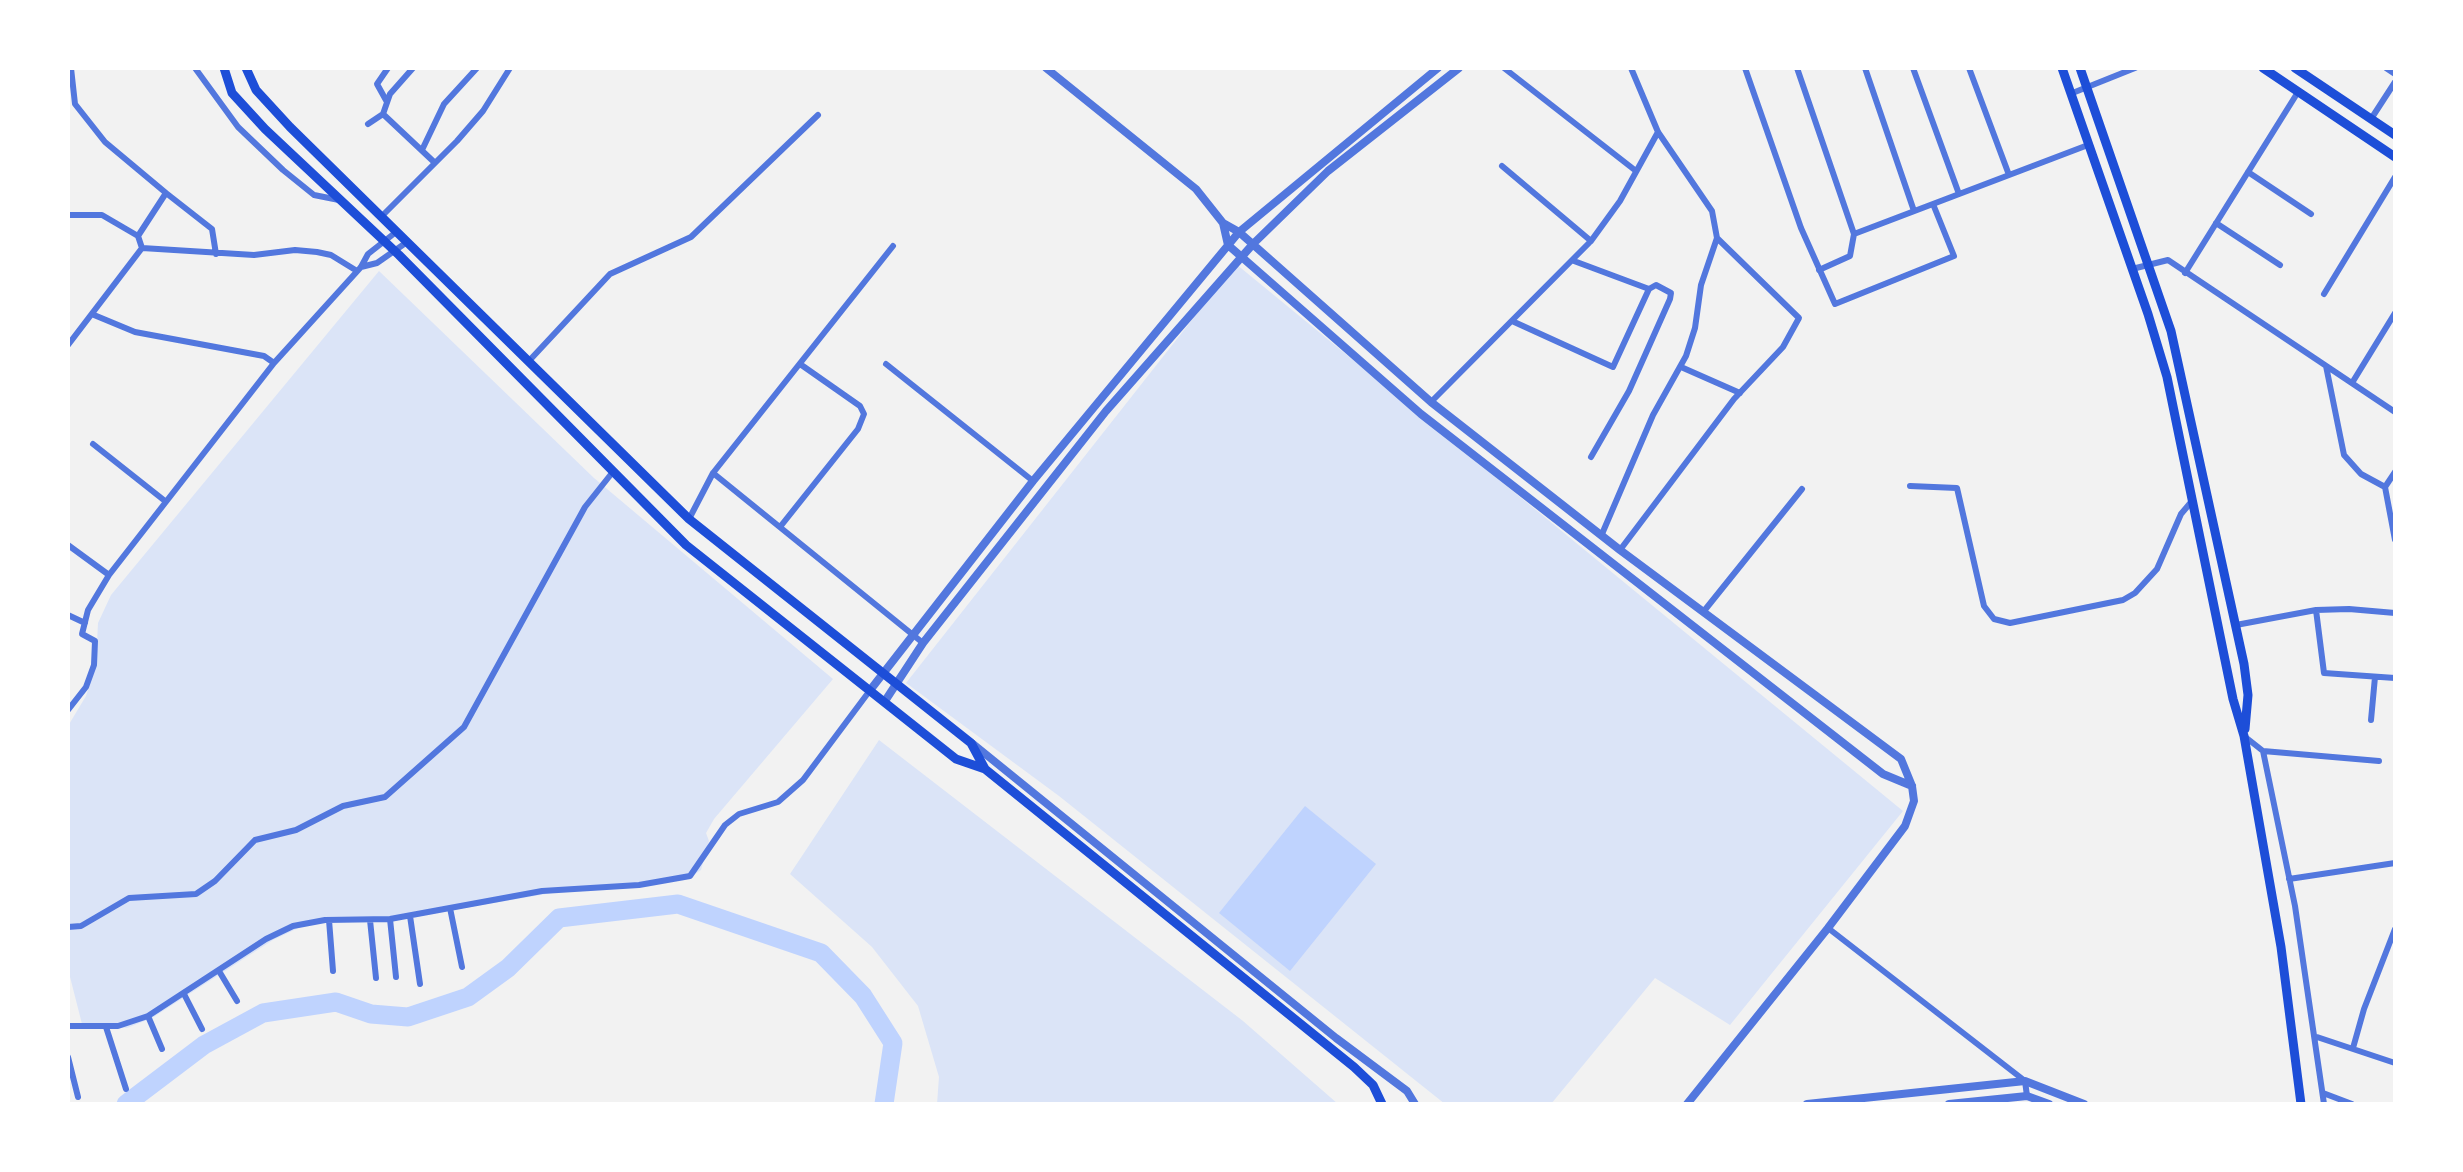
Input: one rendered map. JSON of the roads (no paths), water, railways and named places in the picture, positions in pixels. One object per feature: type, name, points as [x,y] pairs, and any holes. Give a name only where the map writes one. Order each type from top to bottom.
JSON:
[{"type":"main road","points":[[224,68],[232,93],[265,129],[534,387],[612,473],[686,545],[956,759],[985,769],[1354,1068],[1373,1085],[1382,1104]]},
{"type":"main road","points":[[246,68],[256,90],[290,127],[689,519],[971,743],[985,769]]},
{"type":"main road","points":[[2062,68],[2167,377],[2233,699],[2244,736],[2281,947],[2301,1104]]},
{"type":"main road","points":[[2080,68],[2171,331],[2236,625],[2248,695],[2244,736]]},
{"type":"main road","points":[[2263,68],[2395,157]]},
{"type":"main road","points":[[2295,68],[2395,135]]},
{"type":"main road","points":[[2190,484],[2205,481]]},
{"type":"street","points":[[71,68],[72,102],[105,142],[212,229],[216,254]]},
{"type":"street","points":[[195,68],[238,127],[283,170],[314,195],[341,200]]},
{"type":"street","points":[[387,102],[377,82],[388,68]]},
{"type":"street","points":[[368,124],[383,114],[390,94],[413,68]]},
{"type":"street","points":[[422,150],[444,104],[477,68]]},
{"type":"street","points":[[381,217],[483,111],[510,68]]},
{"type":"street","points":[[1046,68],[1180,174],[1196,189],[1223,223],[1253,244],[1431,402],[1620,550],[1901,759],[1912,786],[1914,801],[1905,826],[1828,928],[1687,1104]]},
{"type":"street","points":[[68,1026],[106,1027],[148,1016],[274,934],[293,926],[329,920],[390,919],[542,891],[639,885],[690,876],[724,825],[739,814],[778,802],[803,780],[911,634],[1032,481],[1239,232],[1438,68]]},
{"type":"street","points":[[885,701],[899,684],[923,643],[1106,411],[1253,244],[1328,171],[1459,68]]},
{"type":"street","points":[[1504,68],[1636,171]]},
{"type":"street","points":[[1602,534],[1653,415],[1681,367],[1695,328],[1701,285],[1717,238],[1712,211],[1658,132],[1631,68]]},
{"type":"street","points":[[1745,68],[1801,228],[1835,304],[1954,256],[1933,204]]},
{"type":"street","points":[[1797,68],[1854,234],[1850,256],[1819,270]]},
{"type":"street","points":[[1865,68],[1914,211]]},
{"type":"street","points":[[1913,68],[1959,194]]},
{"type":"street","points":[[1969,68],[2009,175]]},
{"type":"street","points":[[2070,94],[2135,68]]},
{"type":"street","points":[[2386,68],[2395,74]]},
{"type":"street","points":[[2371,119],[2395,82]]},
{"type":"street","points":[[2185,273],[2298,92]]},
{"type":"street","points":[[383,114],[435,162]]},
{"type":"street","points":[[528,362],[610,274],[691,237],[818,115]]},
{"type":"street","points":[[1431,402],[1591,241],[1620,201],[1658,132]]},
{"type":"street","points":[[1854,234],[2088,145]]},
{"type":"street","points":[[1502,166],[1591,241]]},
{"type":"street","points":[[2248,173],[2311,214]]},
{"type":"street","points":[[2324,294],[2395,177]]},
{"type":"street","points":[[138,236],[166,193]]},
{"type":"street","points":[[68,215],[102,215],[138,236],[142,248]]},
{"type":"street","points":[[1223,223],[1228,245],[1421,414],[1883,774],[1912,786]]},
{"type":"street","points":[[2216,223],[2280,265]]},
{"type":"street","points":[[68,710],[86,687],[94,665],[96,641],[82,635],[88,610],[109,575],[274,363],[359,269],[368,254],[396,232]]},
{"type":"street","points":[[1620,550],[1740,393],[1783,347],[1799,317],[1717,238]]},
{"type":"street","points":[[142,248],[216,254],[317,252],[331,255],[359,269],[377,263],[407,242]]},
{"type":"street","points":[[689,519],[713,473],[893,246]]},
{"type":"street","points":[[68,345],[94,315],[142,248]]},
{"type":"street","points":[[2132,268],[2149,262],[2168,260],[2395,412]]},
{"type":"street","points":[[1574,261],[1649,289]]},
{"type":"street","points":[[1512,321],[1612,366],[1649,289],[1655,284],[1671,295],[1629,391],[1591,457]]},
{"type":"street","points":[[2352,383],[2395,313]]},
{"type":"street","points":[[94,315],[135,331],[264,356],[274,363]]},
{"type":"street","points":[[780,527],[858,429],[864,414],[860,406],[800,364]]},
{"type":"street","points":[[886,364],[1032,481]]},
{"type":"street","points":[[2326,366],[2344,455],[2361,474],[2385,487]]},
{"type":"street","points":[[1681,367],[1740,393]]},
{"type":"street","points":[[93,444],[165,501]]},
{"type":"street","points":[[2395,472],[2385,487],[2395,540]]},
{"type":"street","points":[[68,928],[81,926],[129,898],[196,894],[255,841],[296,830],[334,809],[384,797],[464,727],[584,506],[612,473]]},
{"type":"street","points":[[713,473],[923,643]]},
{"type":"street","points":[[1910,486],[1957,488],[1984,606],[1994,619],[2010,624],[2123,600],[2135,593],[2157,569],[2181,514],[2194,499]]},
{"type":"street","points":[[1703,611],[1802,489]]},
{"type":"street","points":[[68,545],[109,575]]},
{"type":"street","points":[[2236,625],[2316,610],[2395,613]]},
{"type":"street","points":[[2316,610],[2324,673],[2395,678]]},
{"type":"street","points":[[68,615],[85,623]]},
{"type":"street","points":[[2371,720],[2375,677]]},
{"type":"street","points":[[2244,736],[2263,751],[2379,761]]},
{"type":"street","points":[[971,743],[1336,1038],[1407,1091],[1415,1104]]},
{"type":"street","points":[[2263,751],[2289,879],[2316,1037],[2324,1104]]},
{"type":"street","points":[[2289,879],[2395,863]]},
{"type":"street","points":[[450,908],[462,967]]},
{"type":"street","points":[[410,916],[420,984]]},
{"type":"street","points":[[390,919],[396,977]]},
{"type":"street","points":[[329,920],[333,971]]},
{"type":"street","points":[[370,920],[376,978]]},
{"type":"street","points":[[1828,928],[2025,1081],[2084,1104]]},
{"type":"street","points":[[2353,1048],[2364,1009],[2395,929]]},
{"type":"street","points":[[219,971],[237,1001]]},
{"type":"street","points":[[184,994],[202,1029]]},
{"type":"street","points":[[148,1016],[162,1049]]},
{"type":"street","points":[[106,1027],[126,1089]]},
{"type":"street","points":[[2316,1037],[2395,1063]]},
{"type":"street","points":[[68,1057],[78,1097]]},
{"type":"street","points":[[2025,1081],[2027,1096]]},
{"type":"street","points":[[1807,1104],[2025,1081]]},
{"type":"street","points":[[2323,1093],[2352,1104]]},
{"type":"street","points":[[1949,1104],[2027,1096],[2049,1104]]},
{"type":"water","points":[[1305,806],[1376,864],[1290,971],[1219,913]]},
{"type":"waterway","points":[[126,1104],[204,1045],[263,1013],[336,1002],[371,1014],[408,1017],[468,997],[508,968],[559,918],[678,904],[821,953],[863,996],[893,1043],[884,1104]]}]
